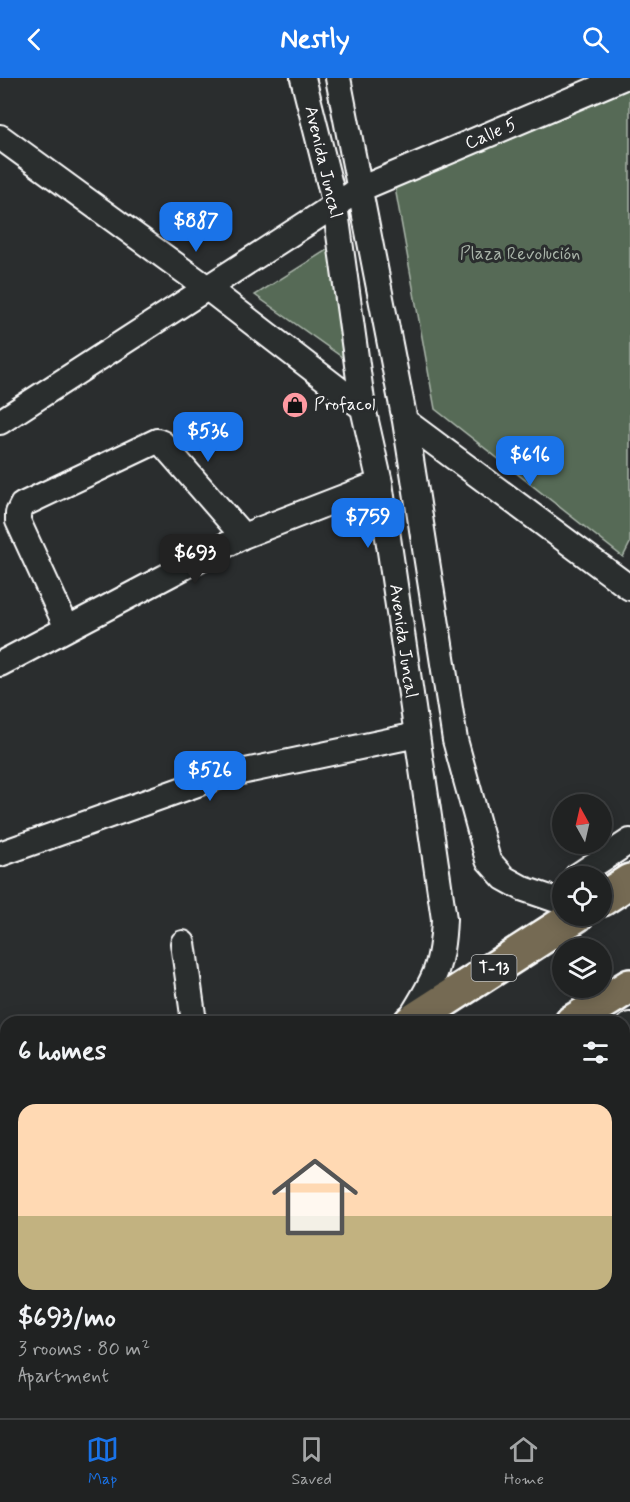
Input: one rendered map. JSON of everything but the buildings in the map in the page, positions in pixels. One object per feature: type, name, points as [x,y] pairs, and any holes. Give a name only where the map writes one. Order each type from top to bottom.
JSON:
[{"type":"highway","points":[[612,893],[630,881]]},
{"type":"highway","name":"T-13","points":[[418,1016],[560,926]]},
{"type":"highway","points":[[582,1016],[630,986]]},
{"type":"street","name":"Avenida Juncal","points":[[303,78],[335,205],[363,408],[380,483],[444,919],[443,945],[436,977],[413,1016]]},
{"type":"street","name":"Avenida Juncal","points":[[338,78],[405,421],[455,740],[488,860],[504,878],[552,893]]},
{"type":"street","name":"Calle 5","points":[[0,422],[360,189],[622,78]]},
{"type":"street","points":[[0,137],[206,287],[363,408]]},
{"type":"street","points":[[405,421],[630,588]]},
{"type":"street","points":[[67,628],[18,521],[18,513],[22,505],[157,441],[162,443],[243,536]]},
{"type":"street","points":[[0,664],[243,536],[380,483]]},
{"type":"street","points":[[0,854],[217,777],[417,735]]},
{"type":"street","points":[[592,866],[630,841]]},
{"type":"street","points":[[183,943],[193,1016]]},
{"type":"green space","name":"Plaza Revolución","points":[[630,84],[630,543],[623,557],[435,409],[394,182]]},
{"type":"green space","points":[[341,241],[363,372],[255,295]]},
{"type":"place","name":"Profacol","points":[[295,405]]}]
